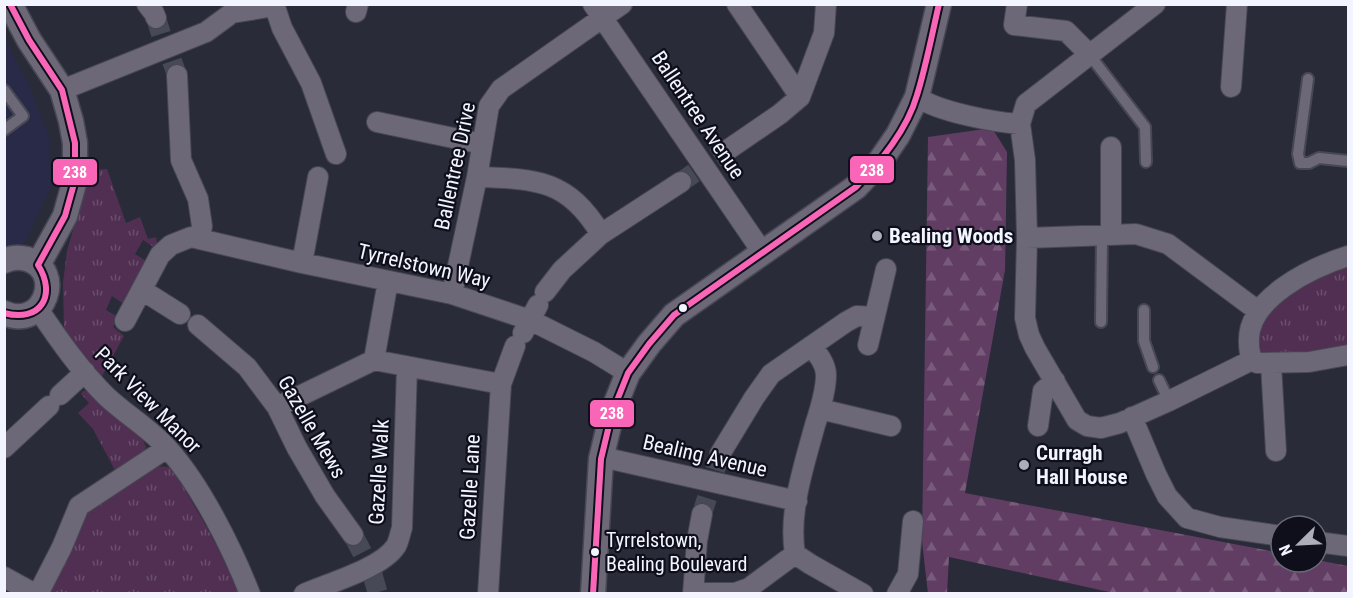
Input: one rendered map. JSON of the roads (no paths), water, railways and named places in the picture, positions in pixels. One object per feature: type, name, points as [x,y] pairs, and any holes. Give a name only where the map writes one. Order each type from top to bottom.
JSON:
[{"type":"street","points":[[10,4],[29,40],[62,90],[75,143],[75,180],[65,216],[38,266]]},
{"type":"street","name":"Ballentree Drive","points":[[452,294],[477,177],[489,106],[501,89],[598,11],[622,4]]},
{"type":"street","points":[[737,4],[800,97]]},
{"type":"street","points":[[800,97],[824,33],[826,4]]},
{"type":"street","points":[[593,594],[602,459],[612,413],[628,373],[648,344],[674,315],[856,187],[878,164],[898,135],[917,97],[939,4]]},
{"type":"street","points":[[1017,4],[1014,25],[1066,31],[1089,54]]},
{"type":"street","points":[[1155,4],[1026,104],[1020,124],[1025,160],[1028,238],[1024,292],[1025,318],[1032,342],[1077,420],[1087,426],[1101,428],[1262,362],[1310,362],[1348,356]]},
{"type":"street","points":[[1231,87],[1237,4]]},
{"type":"street","points":[[62,90],[163,40],[206,32],[232,13],[274,5],[282,28],[310,83],[336,154]]},
{"type":"street","name":"Ballentree Avenue","points":[[598,11],[763,253]]},
{"type":"street","points":[[163,40],[182,160],[198,200],[202,226],[200,238]]},
{"type":"street","name":"Gazelle Lane","points":[[488,594],[501,384],[530,319],[562,270],[601,234],[780,114],[800,97]]},
{"type":"street","points":[[917,97],[926,103],[975,117],[1020,124]]},
{"type":"street","points":[[377,122],[482,144]]},
{"type":"street","points":[[1107,235],[1111,147]]},
{"type":"street","points":[[302,263],[318,177]]},
{"type":"street","points":[[477,177],[524,178],[560,190],[588,213],[601,234]]},
{"type":"street","points":[[1028,238],[1136,234],[1168,244],[1258,311]]},
{"type":"street","name":"Tyrrelstown Way","points":[[125,321],[160,255],[171,245],[191,237],[452,294],[530,319],[594,352],[628,373]]},
{"type":"street","points":[[1276,451],[1262,362],[1248,336],[1258,311],[1267,300],[1286,286],[1333,261],[1348,256]]},
{"type":"street","points":[[4,261],[17,257],[26,258],[44,272],[48,288],[43,303],[38,309],[17,317],[4,313]]},
{"type":"street","points":[[868,345],[886,269]]},
{"type":"street","points":[[374,360],[388,281]]},
{"type":"street","points":[[142,290],[180,314]]},
{"type":"street","name":"Park View Manor","points":[[38,309],[65,348],[106,396],[167,448],[191,477],[226,542],[250,594]]},
{"type":"street","points":[[795,554],[749,588],[735,593],[693,593],[696,541],[711,484],[754,398],[771,374],[812,346],[857,316],[874,317]]},
{"type":"street","name":"Gazelle Mews","points":[[198,325],[247,367],[278,407],[297,448],[325,496],[353,535]]},
{"type":"street","points":[[812,346],[822,361],[826,373],[820,409],[797,501],[792,533],[795,554],[863,594]]},
{"type":"street","points":[[278,407],[374,360],[501,384]]},
{"type":"street","name":"Gazelle Walk","points":[[304,594],[369,566],[389,554],[397,544],[402,528],[407,367]]},
{"type":"street","points":[[4,448],[85,372]]},
{"type":"street","points":[[1038,426],[1043,392],[1055,381]]},
{"type":"street","points":[[820,409],[891,426]]},
{"type":"street","points":[[1132,417],[1167,496],[1187,518],[1220,527],[1269,534]]},
{"type":"street","points":[[4,578],[36,594],[62,547],[79,506],[167,448]]},
{"type":"street","name":"Bealing Avenue","points":[[602,459],[797,501]]},
{"type":"street","points":[[897,594],[908,574],[913,521]]},
{"type":"street","points":[[1329,544],[1348,546]]},
{"type":"lane","points":[[1089,54],[1145,127],[1146,162]]},
{"type":"lane","points":[[1308,79],[1298,154],[1300,162],[1309,163],[1319,158],[1348,161]]},
{"type":"lane","points":[[4,90],[23,116],[4,130]]},
{"type":"lane","points":[[1101,322],[1107,235]]},
{"type":"lane","points":[[1144,310],[1144,341],[1153,367]]},
{"type":"lane","points":[[1159,380],[1169,401]]},
{"type":"tunnel","points":[[156,18],[161,34]]},
{"type":"tunnel","points":[[172,61],[177,75]]},
{"type":"tunnel","points":[[715,158],[729,149]]},
{"type":"tunnel","points":[[681,182],[694,173]]},
{"type":"tunnel","points":[[715,470],[720,454]]},
{"type":"tunnel","points":[[702,514],[707,498]]},
{"type":"tunnel","points":[[353,535],[365,558]]},
{"type":"tunnel","points":[[372,573],[378,594]]},
{"type":"place","name":"Bealing Woods","points":[[877,236]]},
{"type":"place","name":"Curragh Hall House","points":[[1024,465]]},
{"type":"place","name":"Tyrrelstown, Bealing Boulevard","points":[[595,552]]}]
